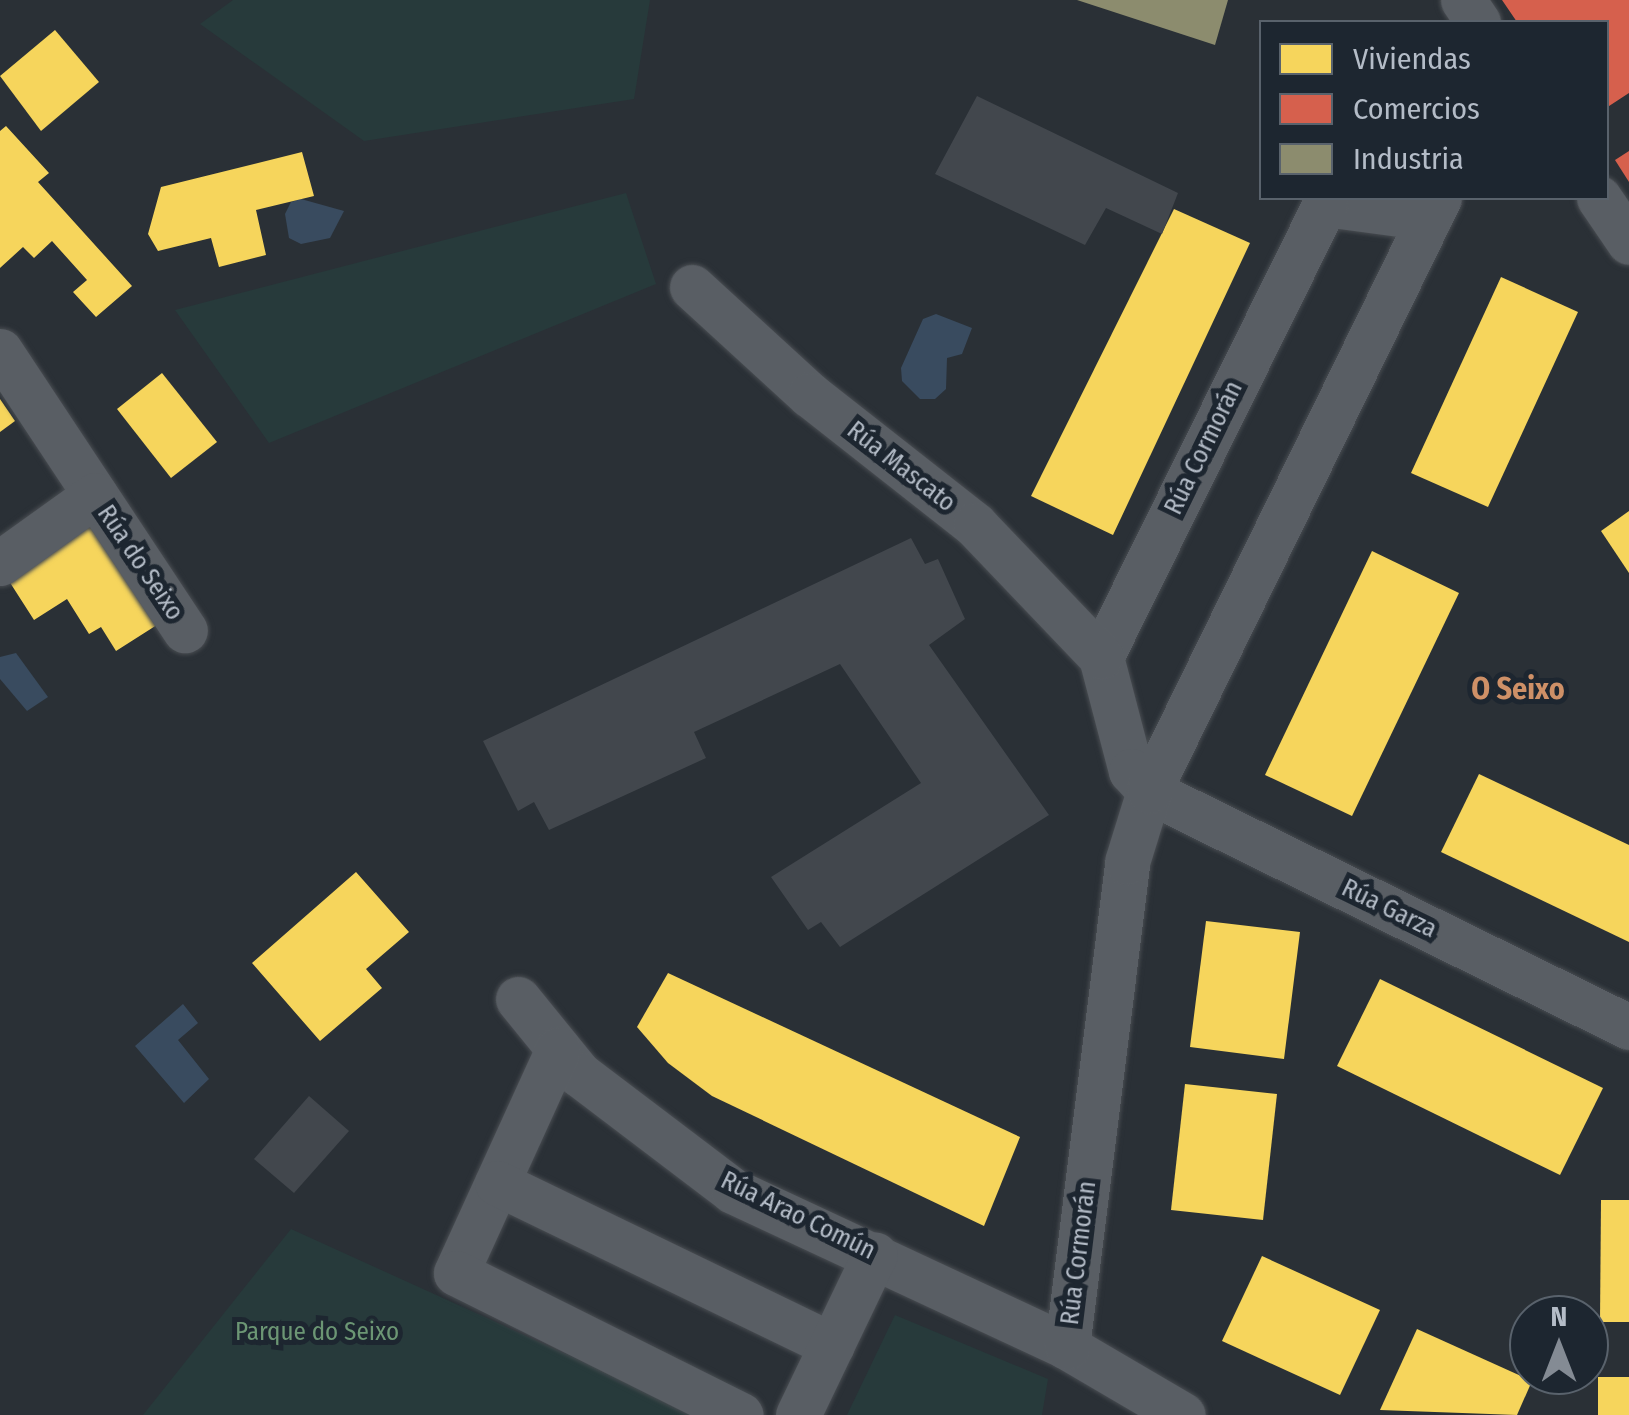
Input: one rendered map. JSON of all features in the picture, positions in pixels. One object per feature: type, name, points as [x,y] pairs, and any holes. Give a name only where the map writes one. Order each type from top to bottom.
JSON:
[{"type":"street","points":[[1600,200],[1629,242]]},
{"type":"street","name":"Rúa Cormorán","points":[[1101,657],[1325,204],[1434,208],[1150,791],[1127,862],[1067,1347],[1182,1415]]},
{"type":"street","name":"Rúa Mascato","points":[[692,287],[810,394],[974,526],[1101,657]]},
{"type":"street","name":"Rúa do Seixo","points":[[0,351],[185,630]]},
{"type":"street","name":"Rúa do Seixo","points":[[0,564],[95,495]]},
{"type":"street","points":[[1101,657],[1131,771],[1150,791]]},
{"type":"street","name":"Rúa Garza","points":[[1150,791],[1629,1027]]},
{"type":"street","name":"Rúa Arao Común","points":[[518,999],[579,1074],[733,1191],[875,1254],[1067,1347]]},
{"type":"street","points":[[558,1048],[456,1274],[741,1415]]},
{"type":"street","points":[[497,1183],[832,1346]]},
{"type":"street","points":[[798,1415],[875,1254]]},
{"type":"green space","points":[[233,0],[650,0],[634,99],[364,141],[200,24]]},
{"type":"green space","points":[[626,193],[656,284],[269,443],[175,310]]},
{"type":"green space","name":"Parque do Seixo","points":[[291,1229],[632,1384],[695,1415],[143,1415]]},
{"type":"green space","points":[[895,1315],[1048,1379],[1042,1415],[847,1415]]},
{"type":"water","points":[[301,199],[344,211],[330,238],[301,244],[289,238],[285,214],[291,202]]},
{"type":"water","points":[[936,314],[972,328],[962,354],[947,358],[946,389],[935,399],[920,399],[902,381],[901,368],[923,319]]},
{"type":"water","points":[[16,653],[48,697],[27,711],[0,679],[0,657]]},
{"type":"water","points":[[183,1004],[198,1023],[178,1040],[209,1079],[184,1103],[135,1046]]},
{"type":"building: Viviendas","points":[[55,30],[99,82],[41,131],[0,76]]},
{"type":"building: Viviendas","points":[[6,126],[49,173],[38,182],[132,286],[96,317],[73,292],[87,280],[52,241],[34,258],[23,247],[0,268],[0,131]]},
{"type":"building: Viviendas","points":[[302,152],[314,196],[256,210],[266,255],[219,267],[211,238],[158,251],[148,234],[161,187]]},
{"type":"building: Viviendas","points":[[1174,209],[1250,243],[1113,535],[1031,496]]},
{"type":"building: Viviendas","points":[[1501,277],[1578,312],[1488,507],[1411,473]]},
{"type":"building: Viviendas","points":[[162,373],[217,442],[171,478],[117,409]]},
{"type":"building: Viviendas","points":[[0,399],[15,421],[0,432]]},
{"type":"building: Viviendas","points":[[87,511],[160,623],[116,651],[101,627],[89,634],[67,599],[34,620],[0,567]]},
{"type":"building: Viviendas","points":[[1629,511],[1629,573],[1601,531]]},
{"type":"building: Viviendas","points":[[1372,551],[1459,593],[1352,816],[1265,775]]},
{"type":"building: Viviendas","points":[[1479,774],[1629,845],[1629,942],[1441,852]]},
{"type":"building: Viviendas","points":[[356,872],[409,932],[366,969],[382,988],[320,1041],[252,963]]},
{"type":"building: Viviendas","points":[[1206,921],[1300,932],[1284,1059],[1190,1047]]},
{"type":"building: Viviendas","points":[[668,973],[1020,1137],[984,1226],[712,1096],[668,1063],[637,1027]]},
{"type":"building: Viviendas","points":[[1380,979],[1603,1088],[1560,1175],[1337,1066]]},
{"type":"building: Viviendas","points":[[1185,1084],[1277,1094],[1263,1220],[1171,1210]]},
{"type":"building: Viviendas","points":[[1601,1200],[1629,1200],[1629,1322],[1609,1322],[1609,1295],[1600,1295]]},
{"type":"building: Viviendas","points":[[1262,1256],[1380,1310],[1340,1395],[1222,1341]]},
{"type":"building: Viviendas","points":[[1417,1329],[1509,1371],[1509,1395],[1526,1395],[1517,1415],[1380,1410]]},
{"type":"building: Viviendas","points":[[1609,1377],[1629,1377],[1629,1415],[1598,1415],[1598,1395],[1609,1395]]},
{"type":"building: Comercios","points":[[1502,0],[1629,0],[1629,93],[1609,106],[1609,20],[1516,20]]},
{"type":"building: Comercios","points":[[1629,151],[1629,182],[1615,160]]},
{"type":"building: Industria","points":[[1077,0],[1228,0],[1215,45]]},
{"type":"building: Otros","points":[[977,96],[1178,193],[1162,234],[1106,208],[1085,245],[935,174]]},
{"type":"building: Otros","points":[[911,538],[925,564],[938,559],[965,619],[929,645],[1049,815],[840,947],[821,922],[808,930],[771,877],[921,783],[840,664],[694,732],[706,758],[549,830],[534,802],[518,811],[483,741]]},
{"type":"building: Otros","points":[[309,1096],[349,1131],[294,1193],[254,1159]]},
{"type":"district","name":"O Seixo","points":[[1518,689]]}]
